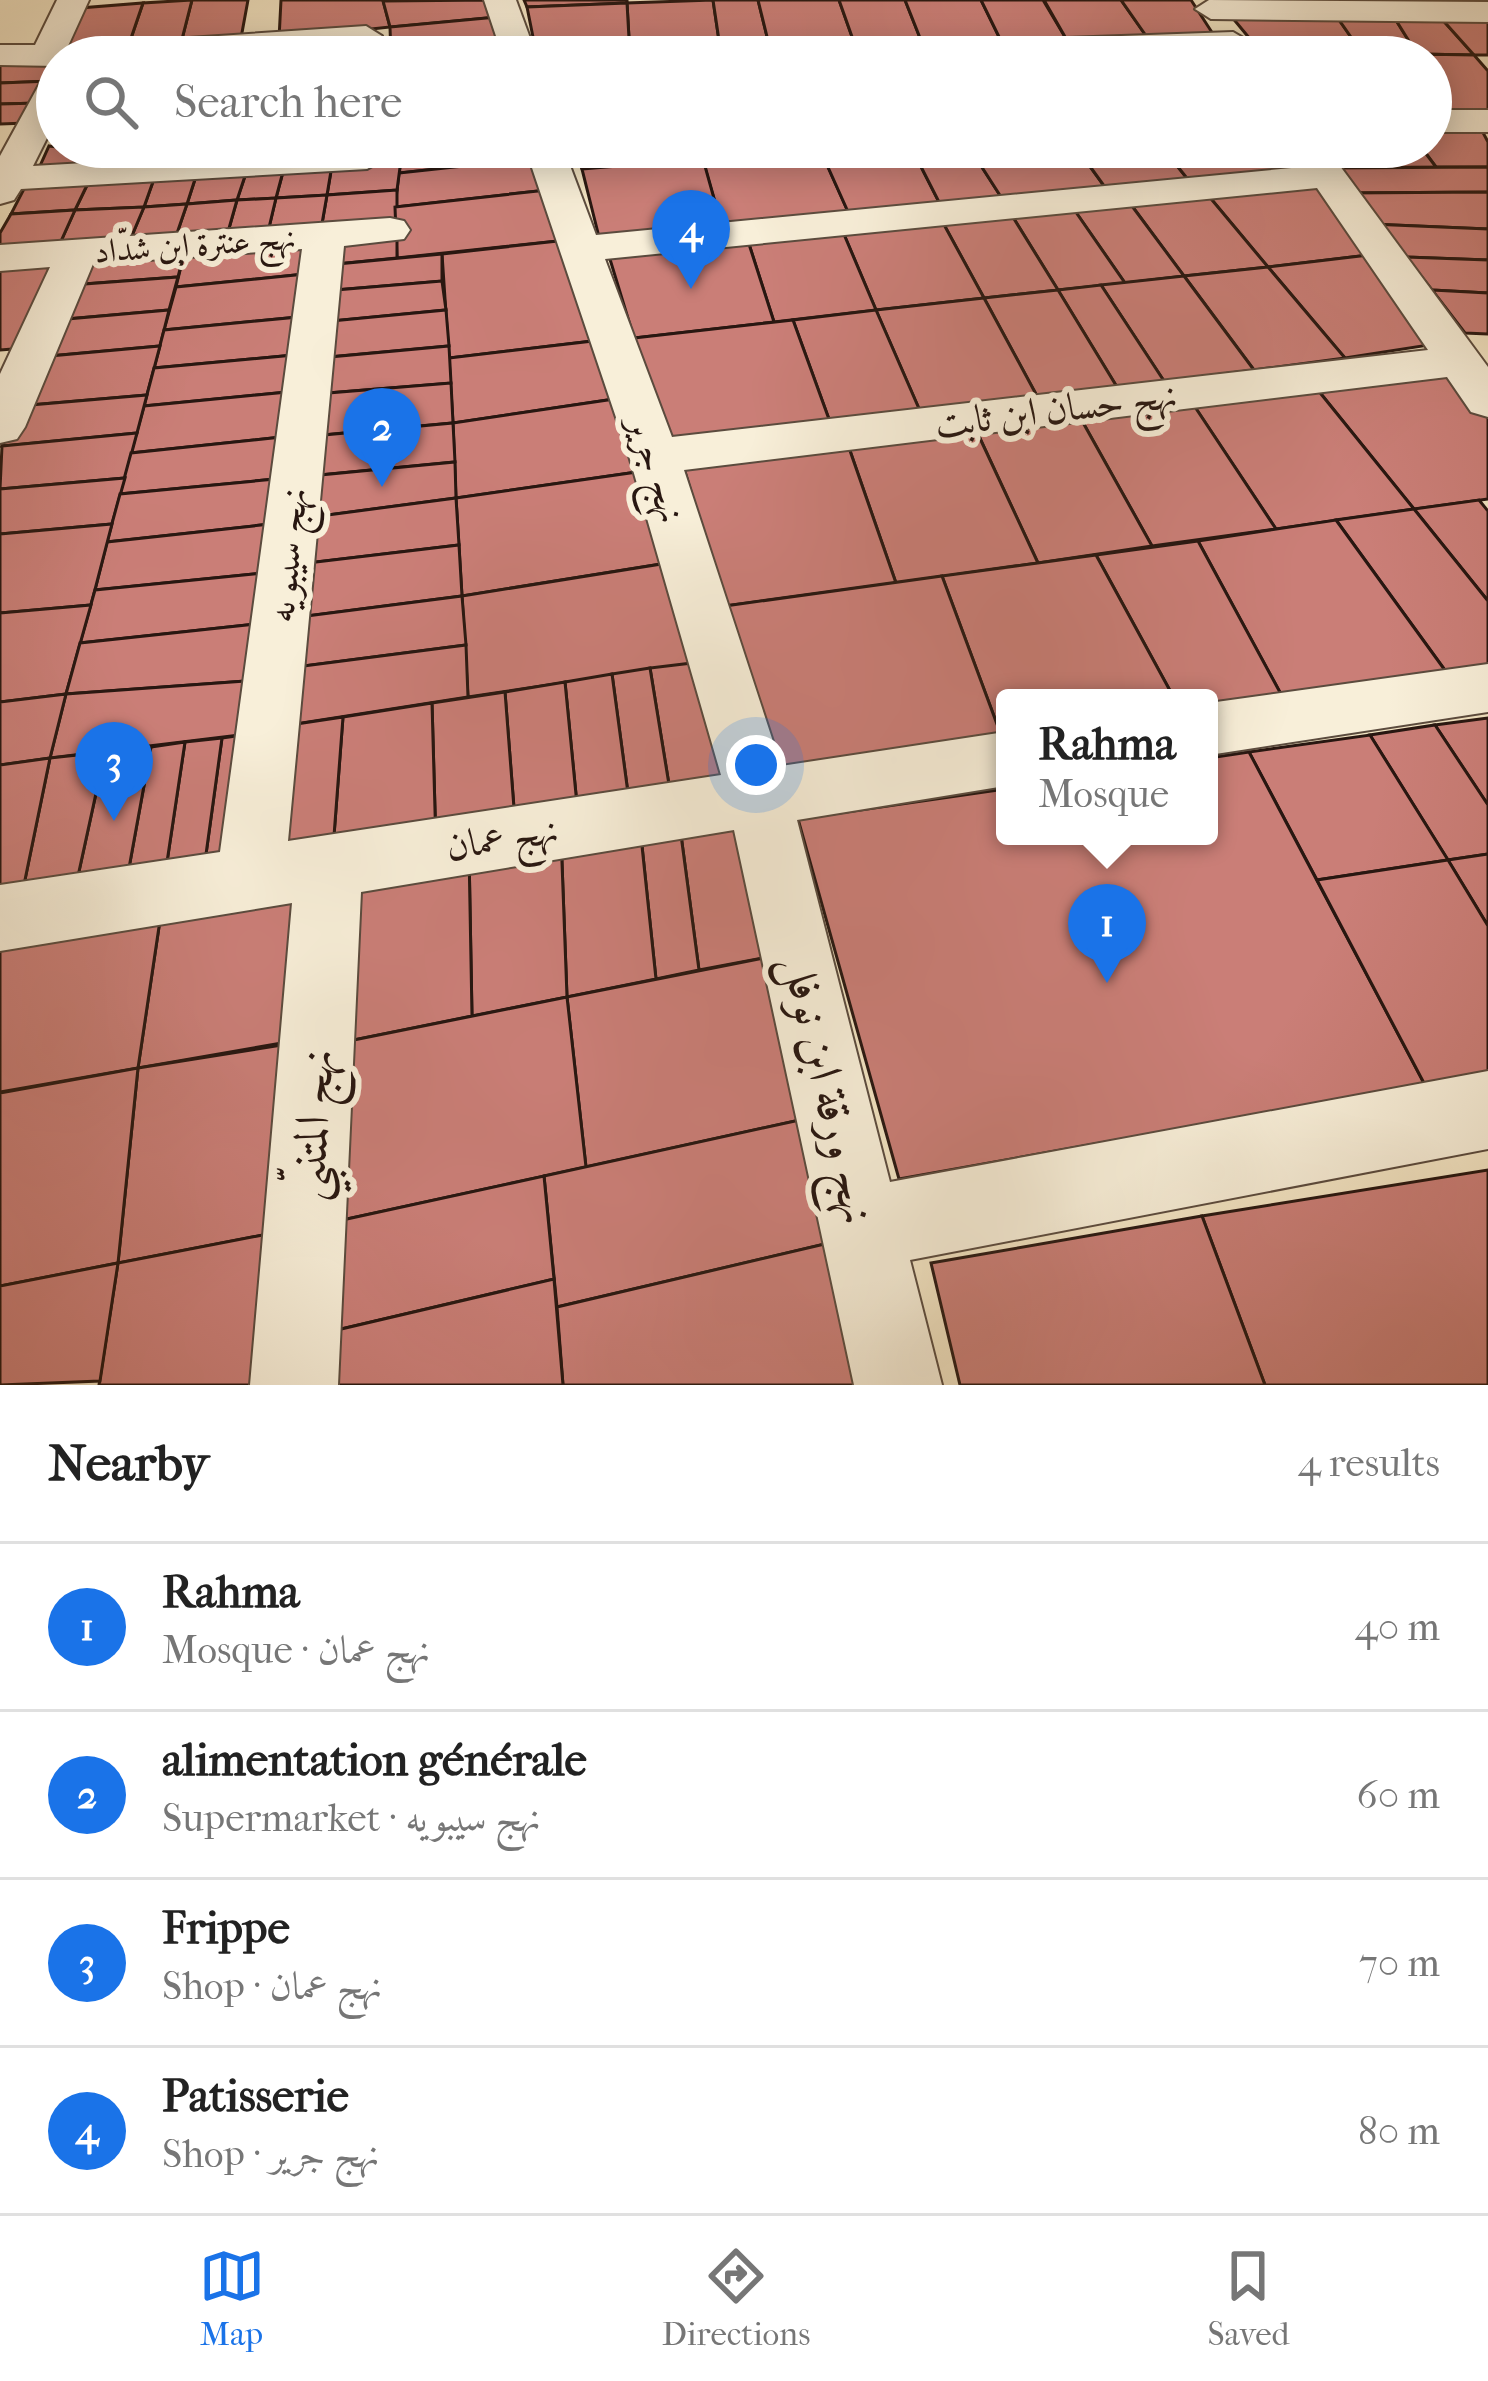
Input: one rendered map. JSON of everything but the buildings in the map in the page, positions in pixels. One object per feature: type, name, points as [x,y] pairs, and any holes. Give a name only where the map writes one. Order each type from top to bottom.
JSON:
[{"type":"street","points":[[66,36],[73,0]]},
{"type":"street","points":[[260,0],[265,36]]},
{"type":"street","points":[[500,0],[513,36]]},
{"type":"street","points":[[1208,5],[1488,11]]},
{"type":"street","points":[[1208,5],[1229,36]]},
{"type":"street","points":[[0,55],[36,59]]},
{"type":"street","points":[[2,183],[36,113]]},
{"type":"street","points":[[1452,121],[1488,121]]},
{"type":"street","points":[[2,183],[145,168]]},
{"type":"street","name":"نهج جرير","points":[[551,168],[654,456],[758,794]]},
{"type":"street","points":[[578,249],[1258,168]]},
{"type":"street","points":[[1322,168],[1488,401]]},
{"type":"street","name":"نهج عنترة ابن شدّاد","points":[[0,258],[390,230]]},
{"type":"street","name":"نهج سيبويه","points":[[251,874],[324,236]]},
{"type":"street","points":[[0,428],[16,357],[77,253]]},
{"type":"street","name":"نهج حسان ابن ثابت","points":[[654,456],[1457,361]]},
{"type":"street","points":[[1218,728],[1488,688]]},
{"type":"street","name":"نهج عمان","points":[[0,918],[251,874],[996,759]]},
{"type":"street","name":"نهج ورقة ابن نوفل","points":[[758,794],[898,1385]]},
{"type":"street","name":"نهج المتنبّي","points":[[294,1385],[329,864]]},
{"type":"street","points":[[862,1228],[1488,1110]]},
{"type":"place","name":"Patisserie","points":[[691,289]]},
{"type":"place","name":"alimentation générale","points":[[382,487]]},
{"type":"place","name":"Frippe","points":[[114,821]]},
{"type":"place","name":"Rahma","points":[[1107,983]]}]
